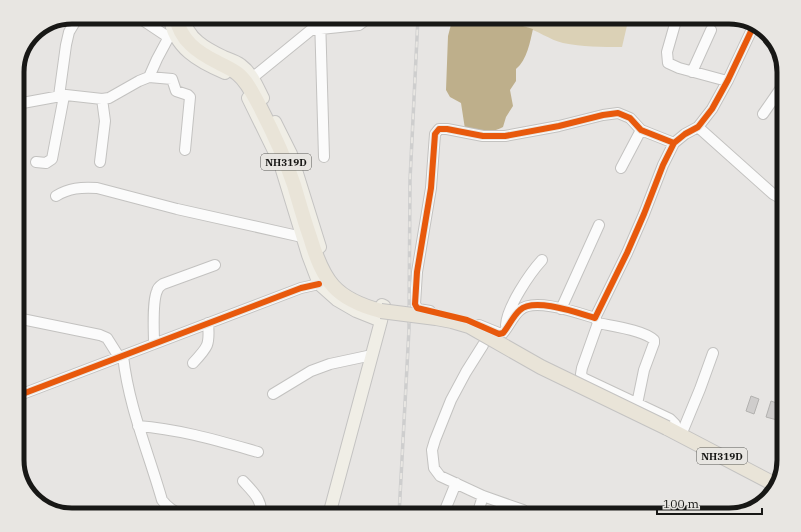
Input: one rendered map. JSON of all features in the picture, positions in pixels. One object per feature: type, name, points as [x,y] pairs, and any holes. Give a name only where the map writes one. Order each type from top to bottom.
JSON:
[{"type":"highway","name":"NH319D","points":[[178,24],[188,42],[205,56],[238,73],[249,88],[284,158],[320,267],[326,277],[341,293],[358,304],[381,311],[436,318],[469,326],[541,367],[675,432],[771,482]]},
{"type":"main road","points":[[170,24],[170,34],[190,54],[203,63],[232,76],[244,91],[278,160],[317,280],[337,300],[356,311],[381,321]]},
{"type":"main road","points":[[185,24],[199,43],[210,51],[240,64],[252,78],[291,154],[321,251],[330,275],[345,288],[362,298],[384,306],[331,508]]},
{"type":"street","points":[[36,162],[46,163],[52,159],[61,96],[66,45],[69,32],[74,24]]},
{"type":"street","points":[[149,77],[170,34],[151,24]]},
{"type":"street","points":[[320,24],[324,157]]},
{"type":"street","points":[[252,78],[304,34],[311,30],[360,24]]},
{"type":"street","points":[[675,24],[667,52],[668,63],[670,65],[727,82]]},
{"type":"street","points":[[692,72],[711,30]]},
{"type":"street","points":[[675,432],[675,424],[673,421],[585,379],[582,376],[582,368],[596,320],[627,253],[663,165],[674,143],[685,134],[698,127],[712,109],[727,82],[752,30]]},
{"type":"street","points":[[24,103],[61,96],[102,99],[116,95],[139,81],[149,77],[172,79],[176,91],[188,95],[191,101],[185,150]]},
{"type":"street","points":[[763,114],[777,94]]},
{"type":"street","points":[[100,162],[105,121],[102,99]]},
{"type":"street","points":[[637,404],[644,370],[654,343],[654,340],[651,337],[630,329],[551,306],[537,305],[520,309],[503,333],[499,334],[467,320],[418,309],[416,306],[417,272],[431,188],[436,131],[442,128],[483,136],[505,136],[618,113],[630,118],[641,130],[674,143]]},
{"type":"street","points":[[698,127],[777,196]]},
{"type":"street","points":[[621,168],[641,130]]},
{"type":"street","points":[[56,196],[65,190],[75,188],[97,188],[177,209],[302,237]]},
{"type":"street","points":[[562,308],[599,225]]},
{"type":"street","points":[[507,328],[506,323],[519,292],[534,268],[542,260]]},
{"type":"street","points":[[154,344],[155,301],[156,292],[159,286],[215,265]]},
{"type":"street","points":[[24,393],[301,288],[317,280]]},
{"type":"street","points":[[24,319],[100,335],[107,338],[121,357],[138,426],[162,500],[168,508]]},
{"type":"street","points":[[193,363],[205,351],[208,344],[208,323]]},
{"type":"street","points":[[482,345],[451,400],[432,450],[434,468],[440,476],[456,484],[483,496],[517,508]]},
{"type":"street","points":[[675,432],[700,389],[713,353]]},
{"type":"street","points":[[273,394],[311,371],[342,360],[372,355]]},
{"type":"street","points":[[138,426],[189,433],[258,452]]},
{"type":"street","points":[[244,481],[258,499],[261,508]]},
{"type":"street","points":[[446,508],[456,484]]},
{"type":"street","points":[[479,508],[483,496]]},
{"type":"shaded area","points":[[451,24],[523,24],[523,26],[533,29],[523,61],[516,69],[516,81],[510,90],[513,106],[506,117],[503,127],[488,132],[476,132],[465,129],[461,103],[450,97],[446,90],[448,36]]},
{"type":"shaded area","points":[[523,24],[627,24],[622,47],[585,46],[558,42],[522,26]]},
{"type":"building","points":[[751,396],[759,399],[754,414],[746,411]]},
{"type":"building","points":[[771,401],[777,403],[777,420],[766,417]]},
{"type":"railway","points":[[399,508],[409,329],[410,180],[418,24]]},
{"type":"cycle path","points":[[674,143],[685,134],[698,127],[712,109],[728,80],[752,30]]},
{"type":"cycle path","points":[[618,113],[630,118],[641,130],[674,143],[663,165],[627,253],[595,318],[556,307],[535,305],[527,306],[518,312],[503,333],[499,334],[467,320],[417,308],[415,304],[417,272],[431,188],[435,134],[439,129],[447,129],[483,136],[505,136],[618,113]]},
{"type":"cycle path","points":[[24,393],[301,288],[319,284]]}]
